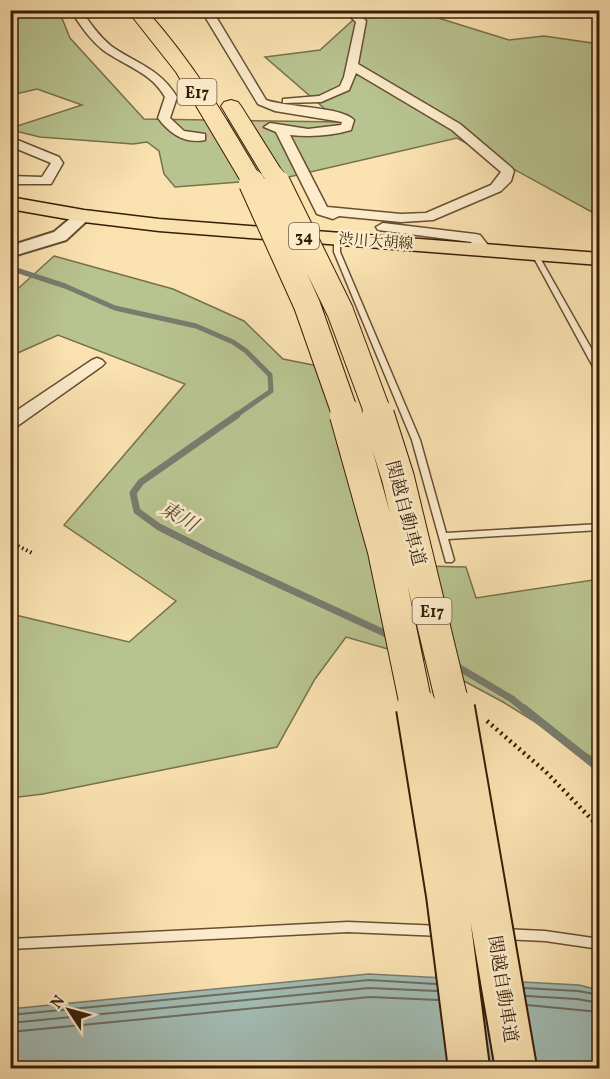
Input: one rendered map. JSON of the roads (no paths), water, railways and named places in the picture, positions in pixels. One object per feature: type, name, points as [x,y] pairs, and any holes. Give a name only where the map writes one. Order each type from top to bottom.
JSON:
[{"type":"highway","name":"関越自動車道","points":[[136,10],[180,66],[227,137],[262,177],[336,383],[364,471],[392,586],[421,727],[446,885],[469,1068]]},
{"type":"highway","name":"関越自動車道","points":[[158,10],[195,54],[223,94],[262,177],[340,310],[369,386],[398,478],[426,585],[456,717],[516,1068]]},
{"type":"main road","name":"渋川大胡線","points":[[10,203],[84,216],[159,225],[600,259]]},
{"type":"street","points":[[75,10],[99,40],[154,74],[166,86],[171,97],[164,118],[174,132],[201,137]]},
{"type":"street","points":[[206,10],[262,102],[275,107],[340,116],[348,120],[347,127],[332,133],[276,128],[322,211],[351,222],[475,238],[484,249]]},
{"type":"street","points":[[262,102],[321,99],[345,88],[350,77],[362,21],[348,10]]},
{"type":"street","points":[[322,211],[401,218],[428,217],[496,188],[506,178],[508,171],[456,127],[351,65]]},
{"type":"street","points":[[10,141],[55,160],[57,163],[46,181],[10,180]]},
{"type":"street","points":[[10,252],[60,236],[84,216]]},
{"type":"street","points":[[10,423],[97,363]]},
{"type":"lane","points":[[337,238],[337,252],[416,440],[449,560]]},
{"type":"lane","points":[[537,258],[600,372]]},
{"type":"lane","points":[[443,536],[600,527]]},
{"type":"lane","points":[[10,944],[348,927],[545,936],[600,944]]},
{"type":"water","points":[[369,974],[579,985],[599,990],[599,1068],[11,1068],[10,1009]]},
{"type":"waterway","name":"東川","points":[[10,268],[65,286],[115,308],[196,326],[233,342],[246,351],[270,375],[271,391],[235,416]]},
{"type":"waterway","name":"東川","points":[[237,415],[141,482],[133,493],[137,511],[159,527],[211,553],[393,637]]},
{"type":"waterway","name":"東川","points":[[453,664],[512,699],[525,710]]},
{"type":"waterway","name":"東川","points":[[523,708],[600,769]]},
{"type":"tunnel","points":[[201,137],[270,127]]}]
